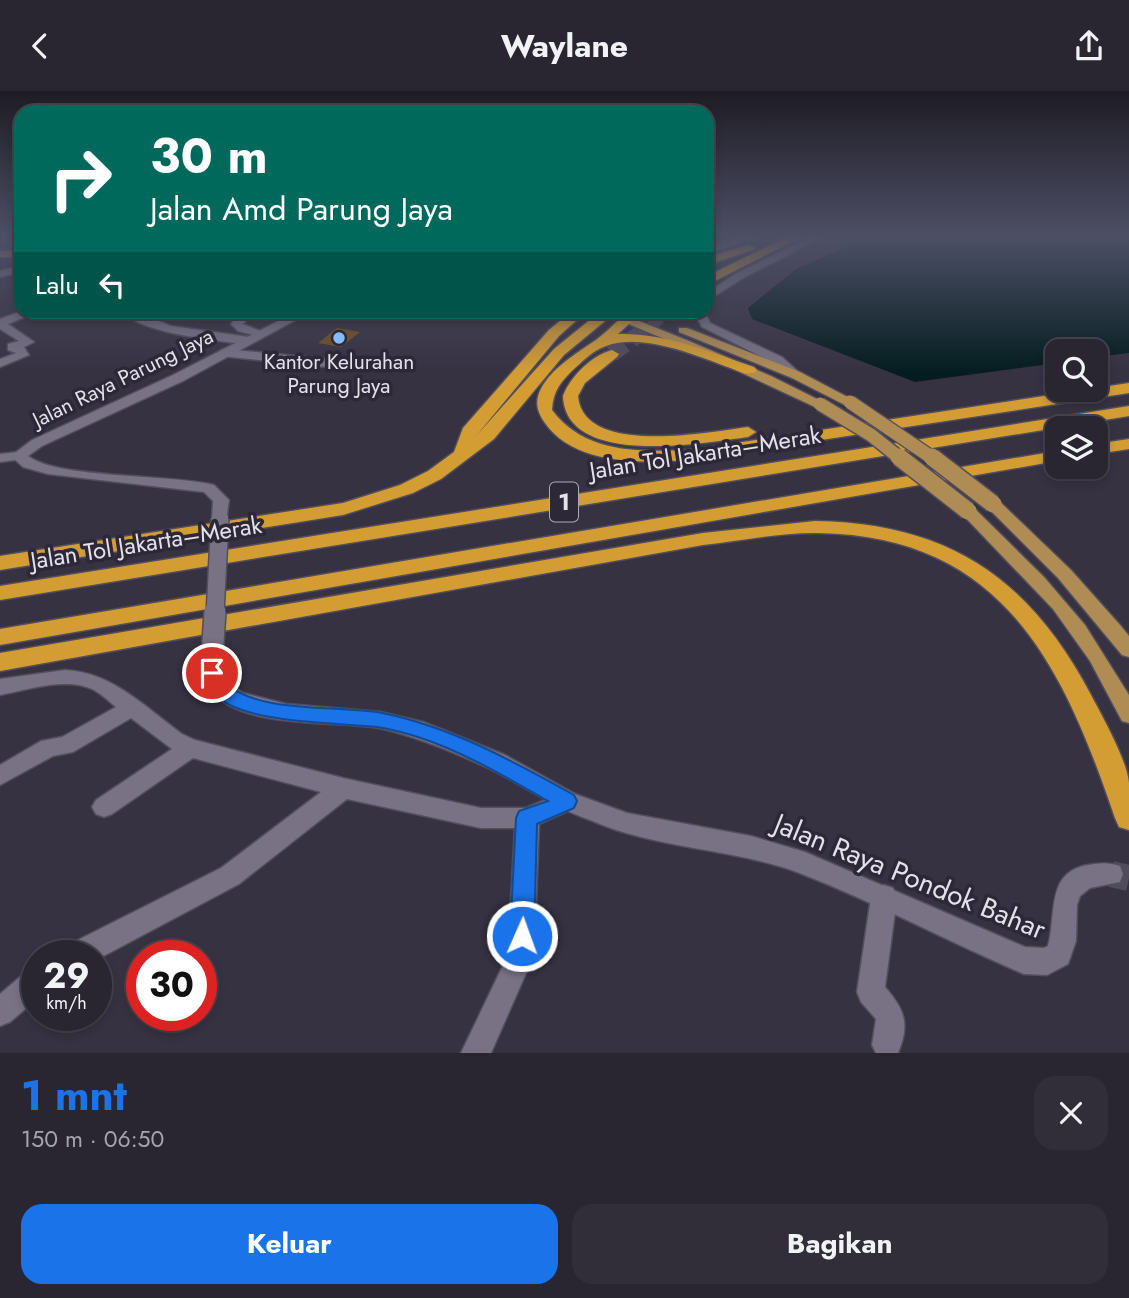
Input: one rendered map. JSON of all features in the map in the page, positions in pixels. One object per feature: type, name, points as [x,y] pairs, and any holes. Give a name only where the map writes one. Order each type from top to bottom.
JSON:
[{"type":"highway","points":[[463,454],[469,432],[554,333],[571,319]]},
{"type":"highway","points":[[0,563],[354,506],[378,500],[424,482],[447,469],[486,436],[555,353],[574,334],[596,319]]},
{"type":"highway","points":[[628,319],[575,384],[570,403],[581,420],[593,429],[635,440],[686,439],[1036,402]]},
{"type":"highway","points":[[750,370],[647,340],[620,338],[606,349],[575,360],[553,380],[546,391],[544,410],[549,420],[574,440],[593,448],[638,457],[690,455],[1129,388]]},
{"type":"highway","name":"Jalan Tol Jakarta–Merak","points":[[0,593],[1129,411]]},
{"type":"highway","points":[[1108,447],[1129,444]]},
{"type":"highway","name":"1","points":[[0,637],[1045,458]]},
{"type":"highway","points":[[0,662],[524,573],[704,539],[810,527],[882,533],[927,544],[989,577],[1018,604],[1066,666],[1095,726],[1129,818]]},
{"type":"highway","points":[[142,613],[524,573]]},
{"type":"main road","points":[[643,319],[820,404],[890,449],[968,511],[1020,560],[1072,617],[1120,694],[1129,715]]},
{"type":"main road","points":[[645,319],[796,375],[850,402],[916,446],[993,504],[1049,555],[1095,605],[1129,650]]},
{"type":"street","points":[[714,292],[730,282]]},
{"type":"street","points":[[140,319],[169,330],[249,341]]},
{"type":"street","points":[[241,319],[237,324],[242,329],[262,334]]},
{"type":"street","name":"Jalan Raya Parung Jaya","points":[[220,519],[221,500],[209,488],[66,473],[24,463],[18,456],[37,443],[291,319]]},
{"type":"street","points":[[703,319],[706,325],[778,360],[796,375]]},
{"type":"street","points":[[0,323],[28,342],[12,347],[19,349],[23,355],[0,363]]},
{"type":"street","points":[[225,353],[327,363]]},
{"type":"street","points":[[0,458],[18,456]]},
{"type":"street","name":"Jalan Raya Pondok Bahar","points":[[220,519],[212,673],[219,688],[236,699],[286,712],[380,720],[423,731],[497,762],[567,801],[627,823],[658,831],[778,854],[884,897],[1024,960],[1048,963],[1057,959],[1062,950],[1066,893],[1072,883],[1094,873],[1111,874]]},
{"type":"street","points":[[0,687],[71,676],[88,678],[133,707],[174,740],[190,748],[342,788],[481,818],[527,818],[567,801]]},
{"type":"street","points":[[0,776],[50,747],[65,745],[133,707]]},
{"type":"street","points":[[104,807],[190,748]]},
{"type":"street","points":[[107,940],[230,876],[342,788]]},
{"type":"street","points":[[476,1053],[521,955],[527,818]]},
{"type":"street","points":[[884,897],[871,992],[891,1015],[887,1045]]},
{"type":"street","points":[[0,1011],[21,994]]},
{"type":"shaded area","points":[[780,282],[1129,282],[1129,353],[1108,356],[1108,339],[1045,339],[1045,365],[915,382],[752,319],[748,308]]},
{"type":"building","name":"Kantor Kelurahan Parung Jaya","points":[[337,328],[360,332],[341,347],[318,343]]},
{"type":"tunnel","points":[[636,336],[659,319]]},
{"type":"tunnel","points":[[612,354],[639,334]]},
{"type":"tunnel","points":[[1111,874],[1129,878]]},
{"type":"place","name":"Kantor Kelurahan Parung Jaya","points":[[339,338]]},
{"type":"route","points":[[212,673],[219,688],[236,699],[259,707],[380,720],[423,731],[497,762],[567,801],[527,818],[522,936]]}]
